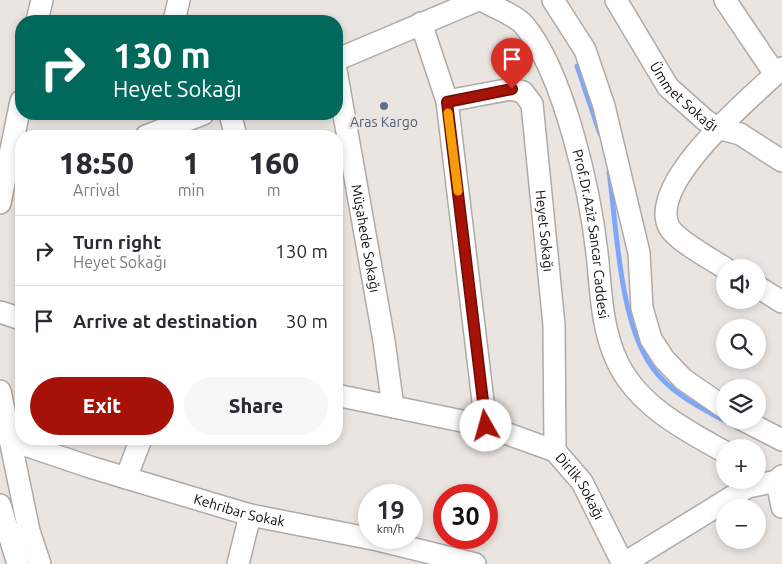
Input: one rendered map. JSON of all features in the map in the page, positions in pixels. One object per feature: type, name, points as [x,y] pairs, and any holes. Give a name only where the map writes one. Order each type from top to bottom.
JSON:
[{"type":"street","points":[[38,15],[42,0]]},
{"type":"street","points":[[175,15],[179,0]]},
{"type":"street","points":[[343,57],[480,0]]},
{"type":"street","name":"Prof.Dr.Aziz Sancar Caddesi","points":[[480,0],[523,23],[548,63],[570,126],[582,175],[597,253],[600,293],[607,332],[617,361],[631,383],[650,403],[687,431],[716,447]]},
{"type":"street","points":[[553,0],[585,50],[604,106],[639,253],[642,308],[651,339],[664,359],[683,379],[716,402]]},
{"type":"street","name":"Ümmet Sokağı","points":[[616,0],[668,87],[705,120],[717,128],[740,134],[782,161]]},
{"type":"street","points":[[716,262],[679,237],[670,227],[667,213],[668,201],[675,182],[717,128],[779,71],[725,0]]},
{"type":"street","points":[[421,23],[447,102],[486,426]]},
{"type":"street","name":"Heyet Sokağı","points":[[447,102],[512,89],[523,92],[532,104],[554,325],[555,451]]},
{"type":"street","name":"Müşahede Sokağı","points":[[343,110],[384,341],[393,407]]},
{"type":"street","points":[[162,130],[187,120]]},
{"type":"street","points":[[6,193],[15,138]]},
{"type":"street","points":[[766,292],[782,302]]},
{"type":"street","points":[[0,312],[15,317]]},
{"type":"street","points":[[0,391],[29,530],[40,564]]},
{"type":"street","name":"Dirlik Sokağı","points":[[343,396],[486,426],[555,451],[582,482],[623,564]]},
{"type":"street","points":[[761,429],[782,440]]},
{"type":"street","name":"Kehribar Sokak","points":[[10,440],[15,442]]},
{"type":"street","name":"Kehribar Sokak","points":[[25,445],[126,478],[250,515],[378,540],[475,564]]},
{"type":"street","points":[[126,478],[139,445]]},
{"type":"street","points":[[766,474],[780,480]]},
{"type":"street","points":[[623,564],[748,487],[780,480]]},
{"type":"street","points":[[780,480],[782,507]]},
{"type":"street","points":[[0,505],[18,564]]},
{"type":"street","points":[[238,564],[250,515]]},
{"type":"waterway","points":[[577,66],[600,134]]},
{"type":"waterway","points":[[609,172],[621,273],[632,325],[641,348],[652,367],[669,386],[691,402],[716,416]]},
{"type":"slow traffic","points":[[448,113],[458,191]]},
{"type":"place","name":"Aras Kargo","points":[[384,106]]},
{"type":"route","points":[[486,426],[447,102],[512,89]]}]
